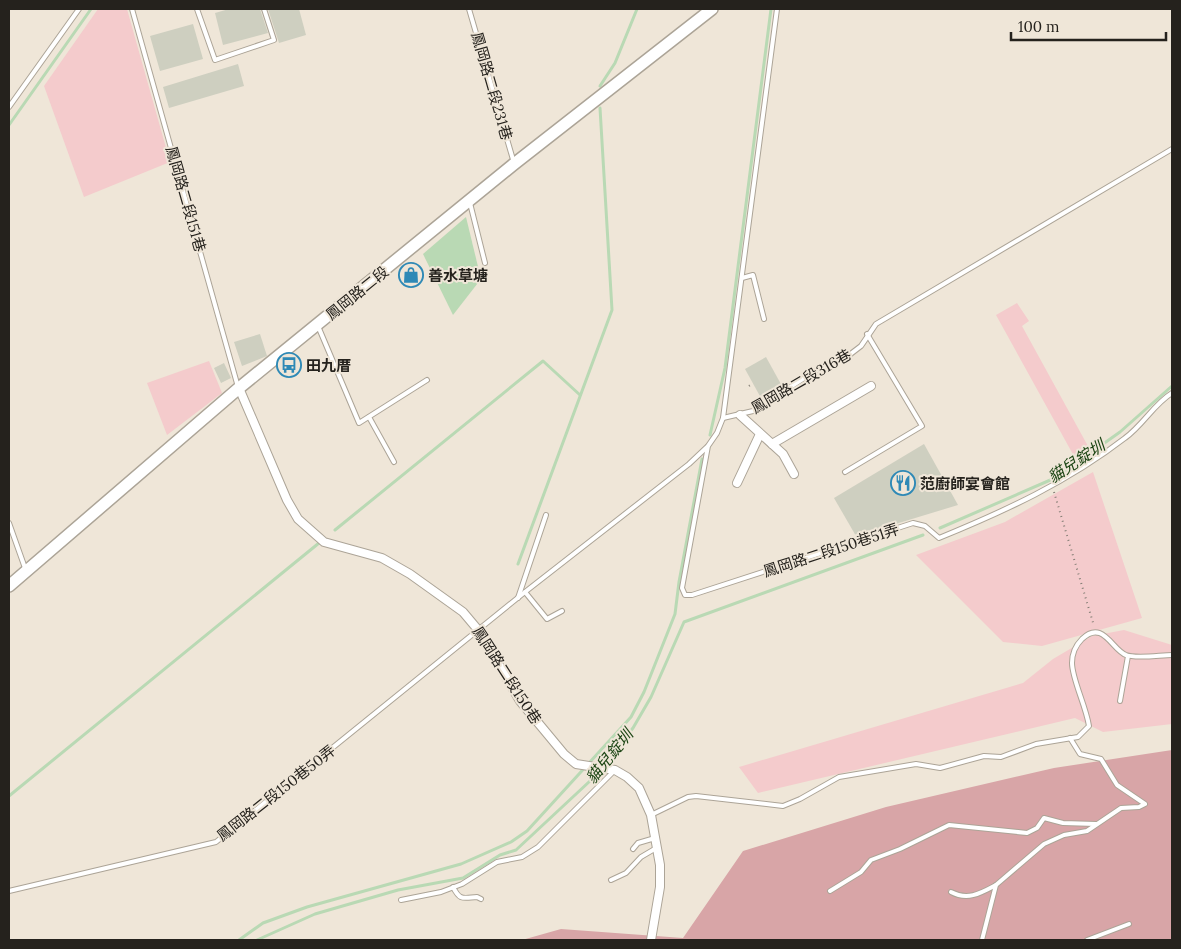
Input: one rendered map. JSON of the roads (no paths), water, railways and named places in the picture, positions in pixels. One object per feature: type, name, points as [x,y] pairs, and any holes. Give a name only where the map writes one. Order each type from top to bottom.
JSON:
[{"type":"street","name":"鳳岡路二段","points":[[9,586],[239,388],[514,164],[712,9]]},
{"type":"street","points":[[772,444],[871,386]]},
{"type":"street","name":"鳳岡路二段150巷","points":[[239,388],[287,500],[298,518],[324,542],[382,558],[410,574],[464,612],[479,631],[520,701],[564,754],[576,764],[615,770]]},
{"type":"street","points":[[740,415],[783,454],[794,474]]},
{"type":"street","points":[[737,483],[760,434]]},
{"type":"street","points":[[615,770],[627,777],[639,788],[651,815],[658,847],[660,888],[651,940]]},
{"type":"lane","points":[[9,106],[79,9]]},
{"type":"lane","name":"鳳岡路二段151巷","points":[[132,9],[239,388]]},
{"type":"lane","points":[[197,9],[215,60],[274,40],[264,9]]},
{"type":"lane","name":"鳳岡路二段231巷","points":[[469,9],[514,164]]},
{"type":"lane","points":[[723,418],[777,9]]},
{"type":"lane","name":"鳳岡路二段316巷","points":[[723,418],[753,410],[820,368],[844,359],[861,346],[867,334],[876,324],[1172,149]]},
{"type":"lane","points":[[470,201],[485,263]]},
{"type":"lane","points":[[742,278],[753,275],[764,319]]},
{"type":"lane","points":[[318,324],[359,423],[426,380]]},
{"type":"lane","points":[[845,472],[922,426],[867,334]]},
{"type":"lane","name":"鳳岡路二段150巷51弄","points":[[708,446],[682,588],[685,595],[692,595],[913,523],[925,526],[940,538],[988,518],[1052,487],[1127,437],[1172,393]]},
{"type":"lane","points":[[369,417],[394,462]]},
{"type":"lane","name":"鳳岡路二段150巷51弄","points":[[479,631],[525,592],[689,464],[708,446],[717,433],[723,418]]},
{"type":"lane","points":[[517,600],[546,515]]},
{"type":"lane","points":[[9,523],[26,572]]},
{"type":"lane","points":[[525,592],[547,619],[562,611]]},
{"type":"lane","name":"鳳岡路二段150巷50弄","points":[[9,891],[216,842],[479,631]]},
{"type":"lane","points":[[651,815],[688,797],[696,796],[783,806],[796,801],[839,777],[916,764],[940,768],[984,756],[1001,757],[1036,744],[1078,737],[1089,726],[1086,709],[1072,664],[1074,650],[1081,640],[1089,634],[1096,633],[1109,638],[1121,652],[1128,656],[1172,655]]},
{"type":"lane","points":[[1120,701],[1128,656]]},
{"type":"lane","points":[[951,892],[957,895],[974,896],[996,885],[1044,844],[1064,835],[1087,830],[1121,808],[1139,807],[1145,804],[1117,785],[1102,759],[1080,754],[1070,738]]},
{"type":"lane","points":[[402,900],[453,887],[497,862],[522,856],[538,847],[615,770]]},
{"type":"lane","points":[[830,891],[861,872],[871,860],[900,849],[949,825],[1027,833],[1037,828],[1044,818],[1063,823],[1096,824]]},
{"type":"lane","points":[[633,849],[638,843],[655,838]]},
{"type":"lane","points":[[611,880],[626,873],[641,857],[658,847]]},
{"type":"lane","points":[[982,940],[996,885]]},
{"type":"lane","points":[[453,887],[458,897],[464,900],[477,896],[481,899]]},
{"type":"lane","points":[[1087,940],[1129,924]]},
{"type":"waterway","points":[[9,125],[91,9]]},
{"type":"waterway","points":[[600,86],[615,63],[637,9]]},
{"type":"waterway","points":[[710,435],[725,368],[771,9]]},
{"type":"waterway","points":[[518,564],[612,310],[600,108]]},
{"type":"waterway","points":[[335,530],[543,361],[580,395]]},
{"type":"waterway","name":"貓兒錠圳","points":[[940,528],[1055,478],[1120,432],[1172,386]]},
{"type":"waterway","points":[[239,940],[263,923],[307,907],[461,864],[511,842],[527,831],[631,717],[644,692],[675,614],[679,582],[702,459]]},
{"type":"waterway","name":"貓兒錠圳","points":[[257,940],[315,914],[398,890],[463,878],[500,855],[516,850],[590,781],[633,728],[651,697],[684,622],[923,535]]},
{"type":"waterway","points":[[9,796],[319,543]]},
{"type":"place","name":"善水草塘","points":[[411,275]]},
{"type":"place","name":"田九厝","points":[[289,365]]},
{"type":"place","name":"范廚師宴會館","points":[[903,483]]}]
